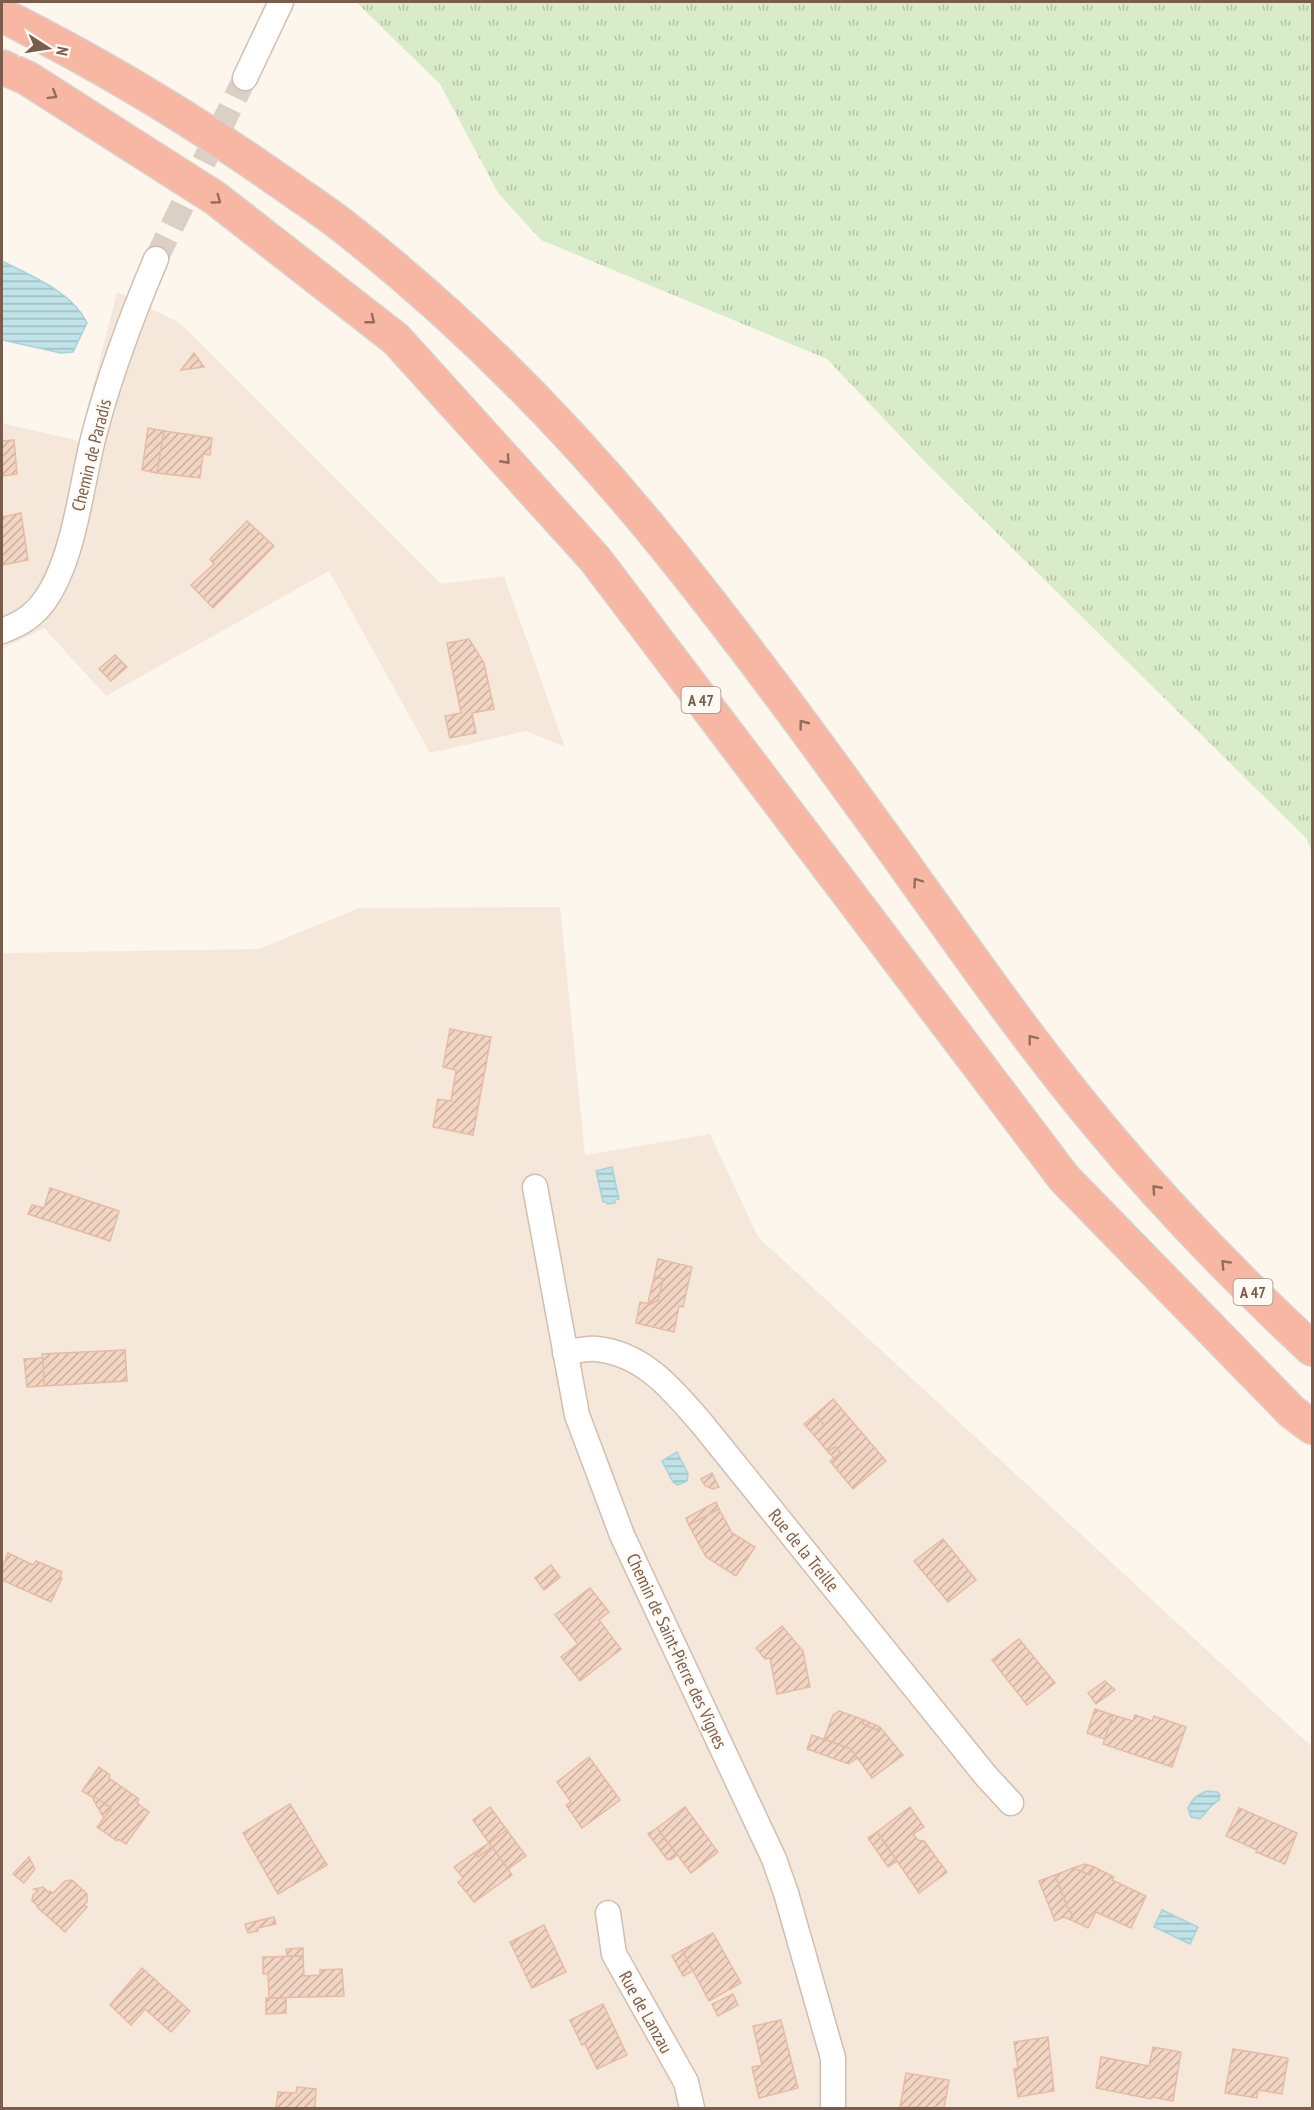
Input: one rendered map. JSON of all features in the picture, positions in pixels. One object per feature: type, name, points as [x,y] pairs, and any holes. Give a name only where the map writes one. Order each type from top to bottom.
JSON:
[{"type":"highway","name":"A 47","points":[[2,15],[63,45],[156,99],[242,155],[345,227],[426,295],[498,360],[648,526],[724,620],[805,726],[1007,1008],[1102,1129],[1195,1233],[1312,1349]]},
{"type":"highway","name":"A 47","points":[[2,67],[27,78],[215,198],[396,339],[595,559],[1064,1178],[1292,1413],[1312,1427]]},
{"type":"street","points":[[245,78],[281,2]]},
{"type":"street","name":"Chemin de Paradis","points":[[2,631],[24,622],[45,600],[63,564],[80,507],[93,440],[110,381],[125,332],[156,259]]},
{"type":"street","name":"Chemin de Saint-Pierre des Vignes","points":[[535,1187],[577,1415],[622,1535],[774,1858],[833,2058],[833,2109]]},
{"type":"street","name":"Rue de la Treille","points":[[564,1353],[595,1348],[627,1356],[654,1372],[661,1379],[703,1425],[986,1776],[1011,1803]]},
{"type":"street","name":"Rue de Lanzau","points":[[608,1913],[614,1954],[686,2082],[692,2109]]},
{"type":"shaded area","points":[[117,292],[180,323],[441,584],[504,576],[565,747],[526,731],[430,753],[329,571],[106,696],[44,628],[2,649],[2,423],[79,441]]},
{"type":"shaded area","points":[[560,907],[585,1155],[710,1134],[758,1237],[1312,1747],[1312,2108],[2,2108],[2,953],[259,949],[359,908]]},
{"type":"green space","points":[[356,2],[1312,2],[1312,852],[1306,838],[927,464],[827,359],[541,240],[498,193],[440,84]]},
{"type":"water","points":[[2,261],[50,286],[72,302],[81,312],[87,323],[73,352],[61,353],[2,340]]},
{"type":"water","points":[[612,1167],[619,1199],[615,1200],[615,1203],[607,1204],[603,1202],[596,1171]]},
{"type":"water","points":[[677,1452],[688,1474],[687,1481],[678,1485],[673,1482],[662,1461]]},
{"type":"water","points":[[1207,1791],[1217,1792],[1220,1795],[1219,1800],[1200,1819],[1191,1817],[1188,1808],[1195,1798]]},
{"type":"water","points":[[1162,1910],[1198,1927],[1190,1944],[1154,1927]]},
{"type":"building","points":[[194,353],[204,367],[181,370]]},
{"type":"building","points":[[148,428],[164,431],[157,473],[142,470]]},
{"type":"building","points":[[164,431],[212,438],[210,455],[203,454],[200,478],[157,473]]},
{"type":"building","points":[[14,440],[17,474],[2,476],[2,441]]},
{"type":"building","points":[[21,513],[28,560],[2,565],[2,517]]},
{"type":"building","points":[[247,521],[274,546],[213,608],[191,585],[214,564],[210,559]]},
{"type":"building","points":[[469,639],[484,663],[494,709],[472,713],[476,733],[450,738],[445,716],[461,713],[447,643]]},
{"type":"building","points":[[115,655],[127,667],[111,681],[99,669]]},
{"type":"building","points":[[450,1029],[491,1037],[473,1135],[433,1127],[438,1099],[451,1101],[456,1070],[443,1067]]},
{"type":"building","points":[[50,1188],[119,1211],[110,1241],[28,1214],[32,1205],[44,1208]]},
{"type":"building","points":[[658,1259],[692,1267],[683,1307],[679,1306],[674,1332],[636,1323],[640,1302],[651,1304],[658,1300],[663,1279],[654,1277]]},
{"type":"building","points":[[654,1277],[663,1279],[658,1300],[651,1304],[648,1303]]},
{"type":"building","points":[[125,1350],[127,1381],[44,1386],[42,1354]]},
{"type":"building","points":[[43,1358],[44,1386],[27,1387],[24,1359]]},
{"type":"building","points":[[833,1399],[886,1461],[853,1489],[830,1461],[840,1453],[835,1447],[828,1452],[814,1435],[824,1425],[815,1415]]},
{"type":"building","points":[[815,1415],[824,1425],[814,1435],[804,1424]]},
{"type":"building","points":[[835,1447],[840,1453],[834,1458],[828,1452]]},
{"type":"building","points":[[712,1473],[719,1487],[713,1489],[705,1486],[701,1479]]},
{"type":"building","points":[[716,1502],[719,1509],[689,1525],[686,1518]]},
{"type":"building","points":[[719,1509],[732,1533],[755,1547],[736,1576],[706,1557],[689,1525]]},
{"type":"building","points":[[943,1539],[976,1580],[948,1602],[914,1561]]},
{"type":"building","points":[[8,1553],[33,1565],[36,1561],[62,1572],[60,1577],[62,1578],[51,1602],[2,1580],[2,1568]]},
{"type":"building","points":[[551,1565],[560,1577],[544,1590],[535,1578]]},
{"type":"building","points":[[590,1588],[609,1612],[599,1620],[621,1649],[580,1681],[561,1657],[578,1644],[555,1615]]},
{"type":"building","points":[[782,1626],[803,1651],[810,1687],[777,1694],[770,1658],[765,1659],[756,1648]]},
{"type":"building","points":[[1019,1639],[1055,1683],[1027,1705],[992,1660]]},
{"type":"building","points":[[1105,1681],[1115,1690],[1096,1704],[1088,1693]]},
{"type":"building","points":[[1095,1709],[1113,1715],[1105,1739],[1087,1733]]},
{"type":"building","points":[[839,1711],[864,1720],[863,1724],[877,1730],[880,1727],[903,1755],[872,1778],[851,1749],[824,1739],[833,1715]]},
{"type":"building","points":[[1113,1715],[1133,1721],[1135,1715],[1152,1721],[1154,1716],[1186,1727],[1172,1767],[1103,1744]]},
{"type":"building","points":[[864,1720],[880,1727],[877,1730],[863,1724]]},
{"type":"building","points":[[812,1735],[851,1749],[857,1758],[849,1764],[807,1749]]},
{"type":"building","points":[[589,1757],[620,1800],[582,1828],[566,1805],[571,1802],[557,1782]]},
{"type":"building","points":[[99,1767],[110,1775],[109,1778],[139,1799],[137,1803],[149,1812],[126,1844],[118,1839],[117,1841],[97,1827],[111,1808],[82,1791]]},
{"type":"building","points":[[95,1797],[111,1808],[104,1818],[93,1799]]},
{"type":"building","points":[[290,1804],[327,1865],[278,1894],[243,1833]]},
{"type":"building","points":[[490,1807],[507,1830],[489,1843],[473,1820]]},
{"type":"building","points":[[685,1807],[718,1852],[691,1873],[657,1828]]},
{"type":"building","points":[[910,1807],[924,1827],[913,1834],[918,1840],[924,1841],[947,1872],[919,1893],[877,1832]]},
{"type":"building","points":[[1239,1808],[1297,1833],[1285,1864],[1226,1836]]},
{"type":"building","points":[[657,1828],[677,1855],[670,1860],[648,1834]]},
{"type":"building","points":[[507,1830],[526,1856],[508,1869],[489,1843]]},
{"type":"building","points":[[877,1832],[897,1861],[888,1867],[868,1838]]},
{"type":"building","points":[[489,1843],[492,1847],[478,1857],[474,1853]]},
{"type":"building","points":[[492,1847],[512,1875],[474,1902],[458,1882],[463,1878],[454,1867],[474,1853],[478,1857]]},
{"type":"building","points":[[29,1857],[35,1869],[24,1883],[13,1874]]},
{"type":"building","points":[[1085,1864],[1094,1867],[1090,1875],[1073,1868]]},
{"type":"building","points":[[1094,1867],[1114,1877],[1112,1880],[1146,1896],[1131,1928],[1096,1912],[1088,1928],[1071,1920],[1073,1916],[1067,1907],[1055,1875],[1073,1868],[1090,1875]]},
{"type":"building","points":[[1055,1875],[1067,1907],[1073,1916],[1071,1920],[1064,1917],[1055,1921],[1039,1881]]},
{"type":"building","points":[[72,1880],[87,1894],[87,1902],[84,1905],[87,1907],[65,1932],[32,1901],[33,1895],[38,1891],[34,1889],[43,1887],[49,1893],[50,1891],[53,1893],[65,1881]]},
{"type":"building","points":[[274,1917],[276,1924],[248,1933],[245,1924]]},
{"type":"building","points":[[544,1925],[566,1972],[532,1988],[510,1942]]},
{"type":"building","points":[[713,1933],[741,1983],[709,2001],[682,1950]]},
{"type":"building","points":[[303,1948],[303,1956],[287,1956],[286,1949]]},
{"type":"building","points":[[682,1950],[693,1971],[683,1976],[672,1956]]},
{"type":"building","points":[[303,1956],[304,1976],[320,1975],[320,1970],[342,1969],[344,1996],[269,1998],[268,1974],[263,1974],[263,1957]]},
{"type":"building","points":[[142,1968],[190,2011],[171,2032],[145,2009],[131,2025],[110,2005]]},
{"type":"building","points":[[733,1994],[738,2005],[718,2016],[712,2004]]},
{"type":"building","points":[[266,1998],[286,1998],[286,2013],[266,2014]]},
{"type":"building","points":[[603,2004],[627,2055],[597,2069],[570,2020]]},
{"type":"building","points":[[781,2020],[798,2088],[759,2098],[752,2067],[762,2065],[753,2026]]},
{"type":"building","points":[[1048,2037],[1054,2091],[1018,2097],[1014,2069],[1018,2068],[1014,2042]]},
{"type":"building","points":[[1153,2047],[1181,2052],[1173,2101],[1096,2088],[1101,2057],[1149,2066]]},
{"type":"building","points":[[1233,2049],[1288,2058],[1282,2094],[1258,2090],[1257,2098],[1225,2093]]},
{"type":"building","points":[[906,2073],[949,2080],[944,2108],[900,2107]]},
{"type":"building","points":[[297,2087],[316,2089],[315,2108],[276,2108],[278,2092],[296,2093]]},
{"type":"tunnel","points":[[156,259],[245,78]]}]
